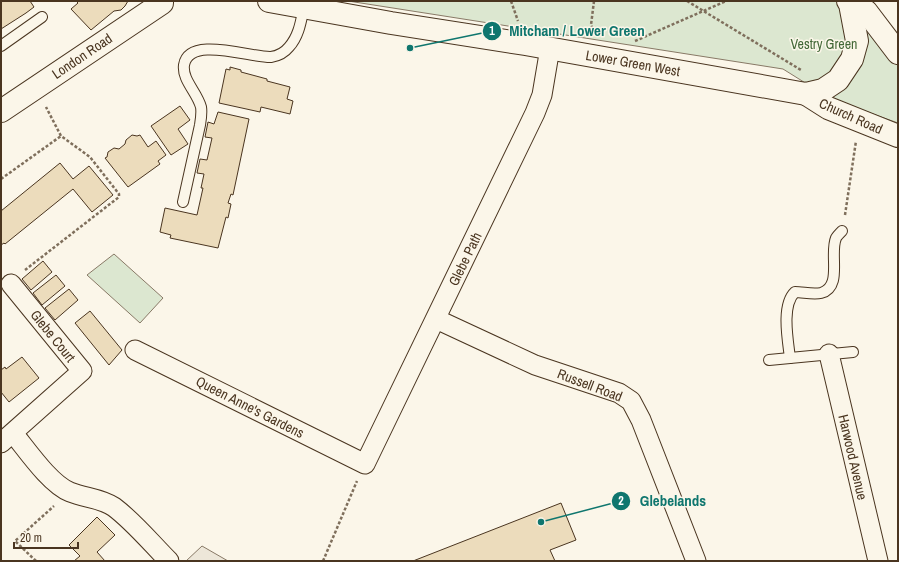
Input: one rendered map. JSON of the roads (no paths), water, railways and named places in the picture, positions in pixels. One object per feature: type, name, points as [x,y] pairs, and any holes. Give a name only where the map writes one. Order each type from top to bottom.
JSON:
[{"type":"main road","name":"Lower Green West","points":[[269,1],[299,4],[806,94],[823,90],[838,80],[852,59],[857,41],[849,2]]},
{"type":"main road","name":"London Road","points":[[1,111],[165,2]]},
{"type":"main road","points":[[849,2],[866,11],[898,53]]},
{"type":"main road","name":"Church Road","points":[[806,94],[828,108],[898,136]]},
{"type":"street","name":"Glebe Path","points":[[365,464],[535,113],[544,86],[550,48]]},
{"type":"street","name":"Glebe Court","points":[[11,284],[82,372],[7,438],[59,486],[70,492],[102,500],[121,512],[169,561]]},
{"type":"street","name":"Russell Road","points":[[436,319],[535,365],[618,393],[631,401],[641,420],[696,561]]},
{"type":"street","name":"Queen Anne's Gardens","points":[[135,350],[365,464]]},
{"type":"street","name":"Harwood Avenue","points":[[829,354],[878,561]]},
{"type":"lane","points":[[183,202],[202,114],[201,106],[184,74],[185,60],[190,54],[200,49],[213,49],[272,57],[282,53],[296,38],[299,4]]},
{"type":"lane","points":[[1,46],[42,17]]},
{"type":"lane","points":[[790,358],[787,334],[788,305],[791,296],[795,292],[820,293],[828,290],[833,280],[836,238],[842,231]]},
{"type":"lane","points":[[769,360],[852,352]]},
{"type":"place","name":"Mitcham / Lower Green","points":[[410,48]]},
{"type":"place","name":"Glebelands","points":[[541,522]]},
{"type":"park label","name":"Vestry Green","points":[[824,44]]}]
